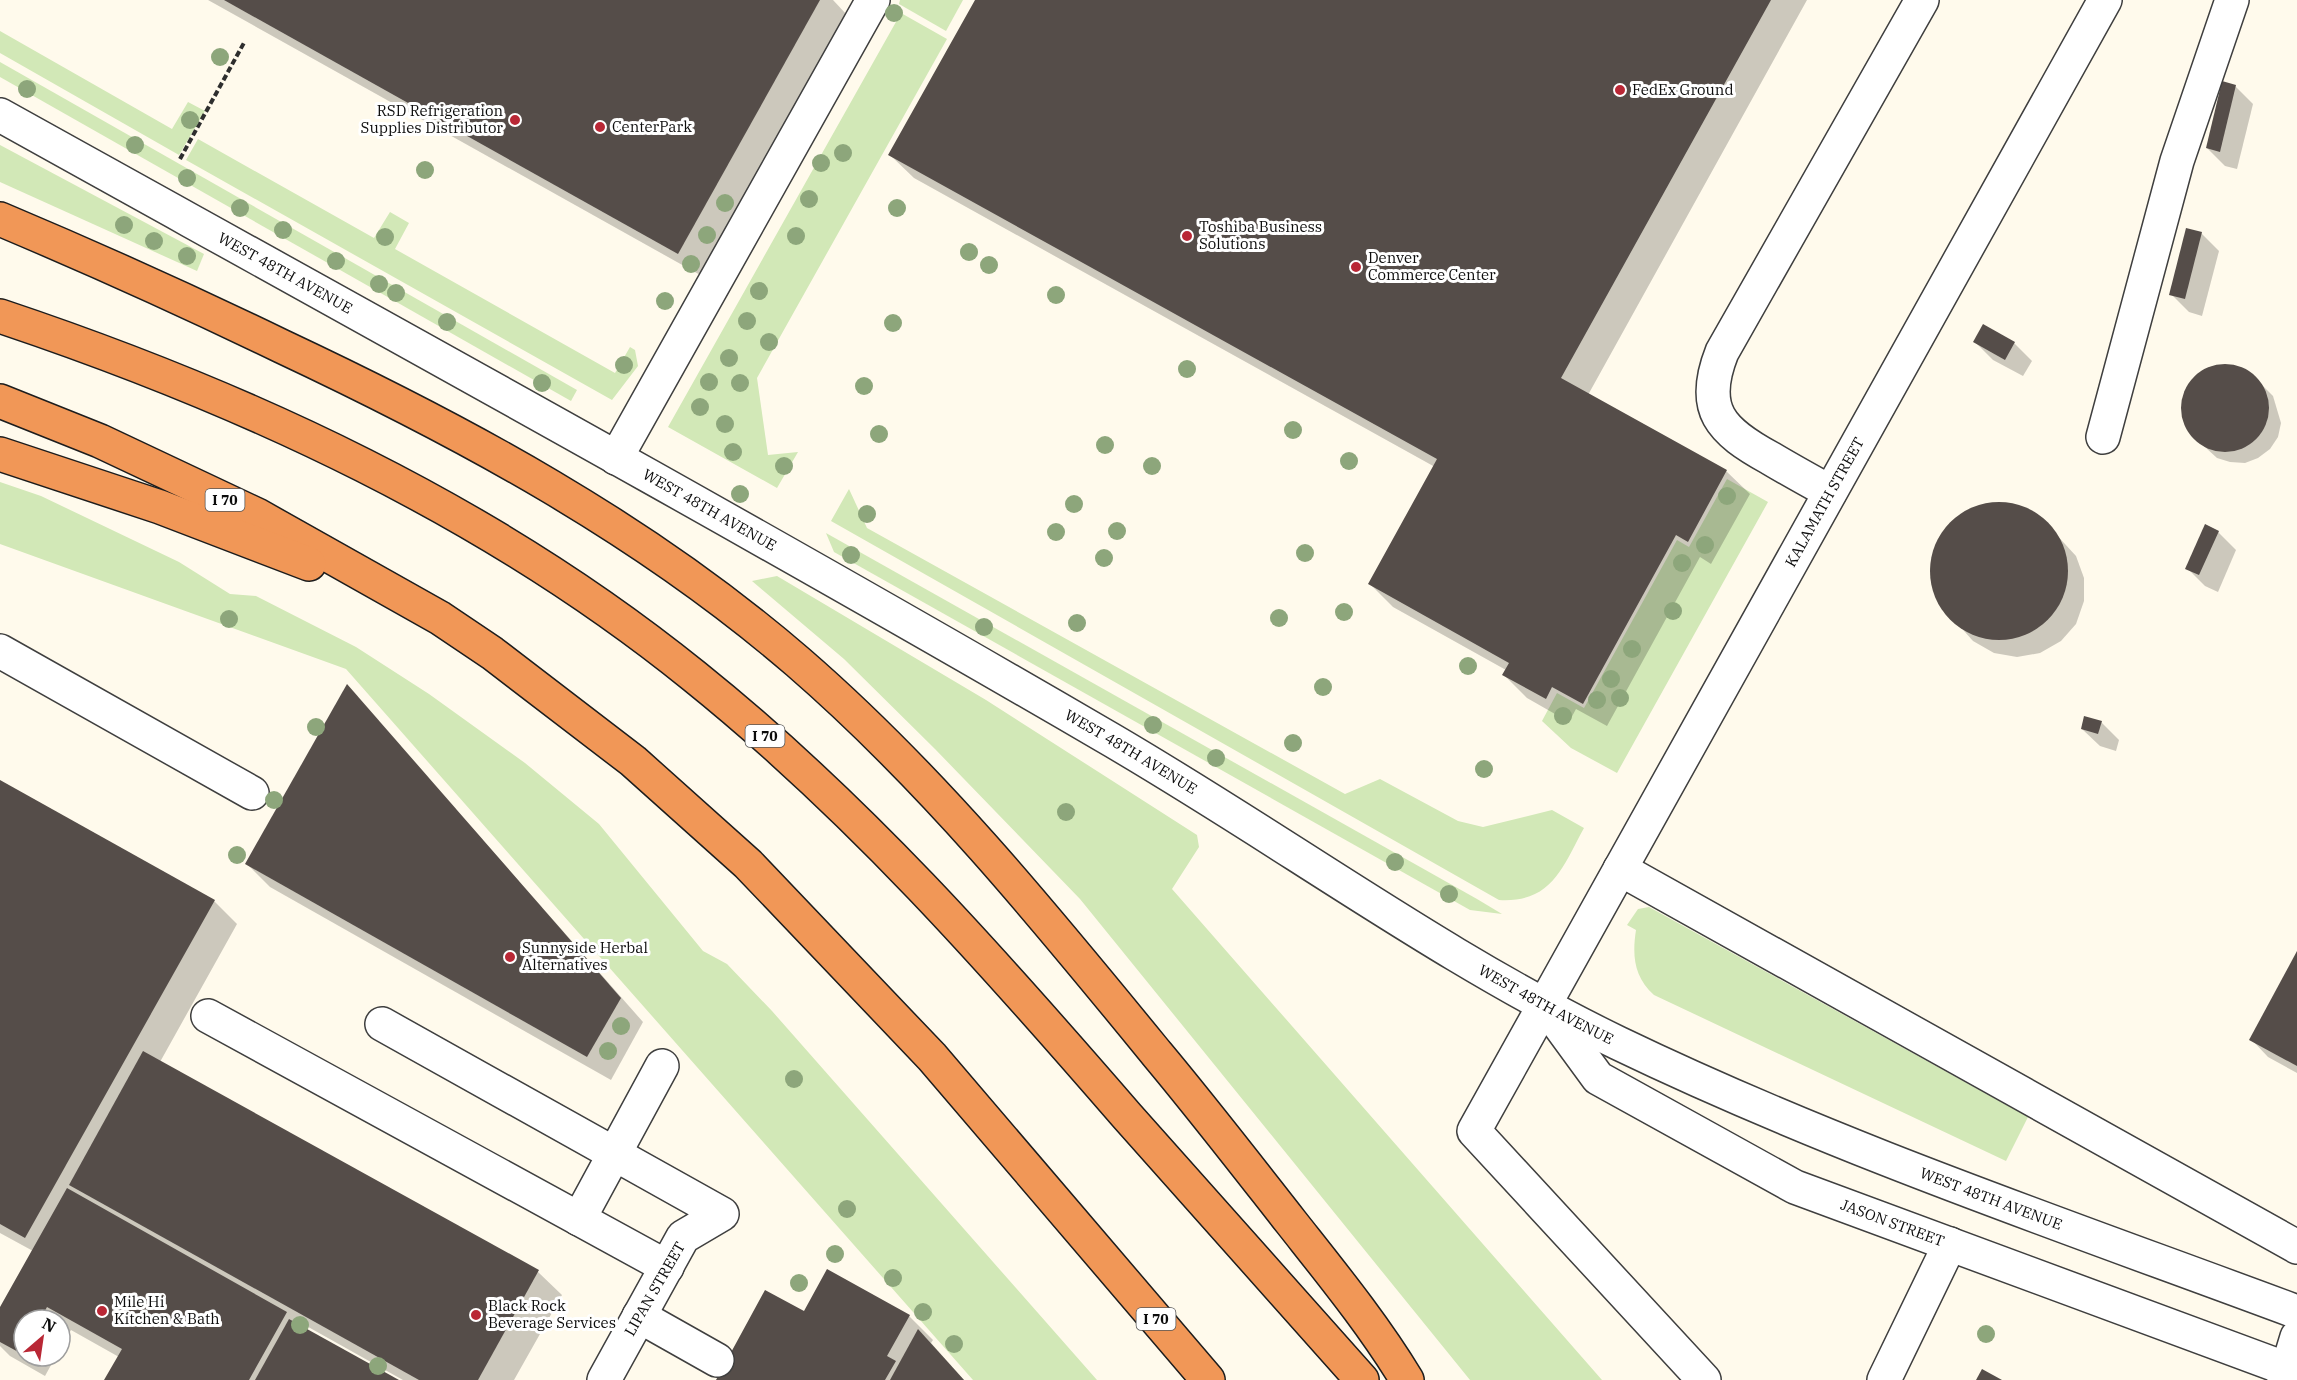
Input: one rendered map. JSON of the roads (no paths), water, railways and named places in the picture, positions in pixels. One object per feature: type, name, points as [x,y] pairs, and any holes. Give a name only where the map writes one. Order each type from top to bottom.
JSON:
[{"type":"highway","points":[[0,219],[130,274],[352,379],[506,461],[635,538],[775,643],[835,694],[889,748],[971,835],[1073,952],[1185,1088],[1378,1332],[1407,1380]]},
{"type":"highway","name":"I 70","points":[[0,316],[224,399],[404,485],[548,570],[694,675],[824,789],[945,909],[1362,1380]]},
{"type":"highway","name":"I 70","points":[[0,401],[100,441],[256,515],[440,618],[492,653],[633,761],[748,864],[932,1057],[1208,1380]]},
{"type":"highway","points":[[0,454],[221,529],[440,618]]},
{"type":"street","points":[[616,458],[873,0]]},
{"type":"street","points":[[1830,492],[1737,440],[1721,421],[1713,399],[1713,375],[1722,352],[1922,0]]},
{"type":"street","name":"KALAMATH STREET","points":[[1704,1380],[1474,1131],[2105,0]]},
{"type":"street","points":[[2103,437],[2177,161],[2232,0]]},
{"type":"street","name":"WEST 48TH AVENUE","points":[[0,115],[616,458],[1110,738],[1224,806],[1464,960],[1616,1042],[1768,1110],[2035,1216],[2297,1312]]},
{"type":"street","points":[[0,651],[252,792]]},
{"type":"street","points":[[1620,869],[2297,1247]]},
{"type":"street","name":"JASON STREET","points":[[1545,1005],[1598,1078],[1796,1186],[2285,1374]]},
{"type":"street","points":[[208,1016],[667,1267]]},
{"type":"street","points":[[382,1024],[614,1154]]},
{"type":"street","points":[[579,1219],[662,1066]]},
{"type":"street","name":"LIPAN STREET","points":[[604,1380],[683,1238],[722,1214],[614,1154]]},
{"type":"street","points":[[1884,1380],[1950,1244]]},
{"type":"street","points":[[639,1316],[717,1360]]},
{"type":"street","points":[[2285,1374],[2297,1337]]},
{"type":"place","name":"FedEx Ground","points":[[1620,90]]},
{"type":"place","name":"RSD Refrigeration Supplies Distributor","points":[[515,120]]},
{"type":"place","name":"CenterPark","points":[[600,127]]},
{"type":"place","name":"Toshiba Business Solutions","points":[[1187,236]]},
{"type":"place","name":"Denver Commerce Center","points":[[1356,267]]},
{"type":"place","name":"Sunnyside Herbal Alternatives","points":[[510,957]]},
{"type":"place","name":"Mile Hi Kitchen & Bath","points":[[102,1311]]},
{"type":"place","name":"Black Rock Beverage Services","points":[[476,1315]]}]
